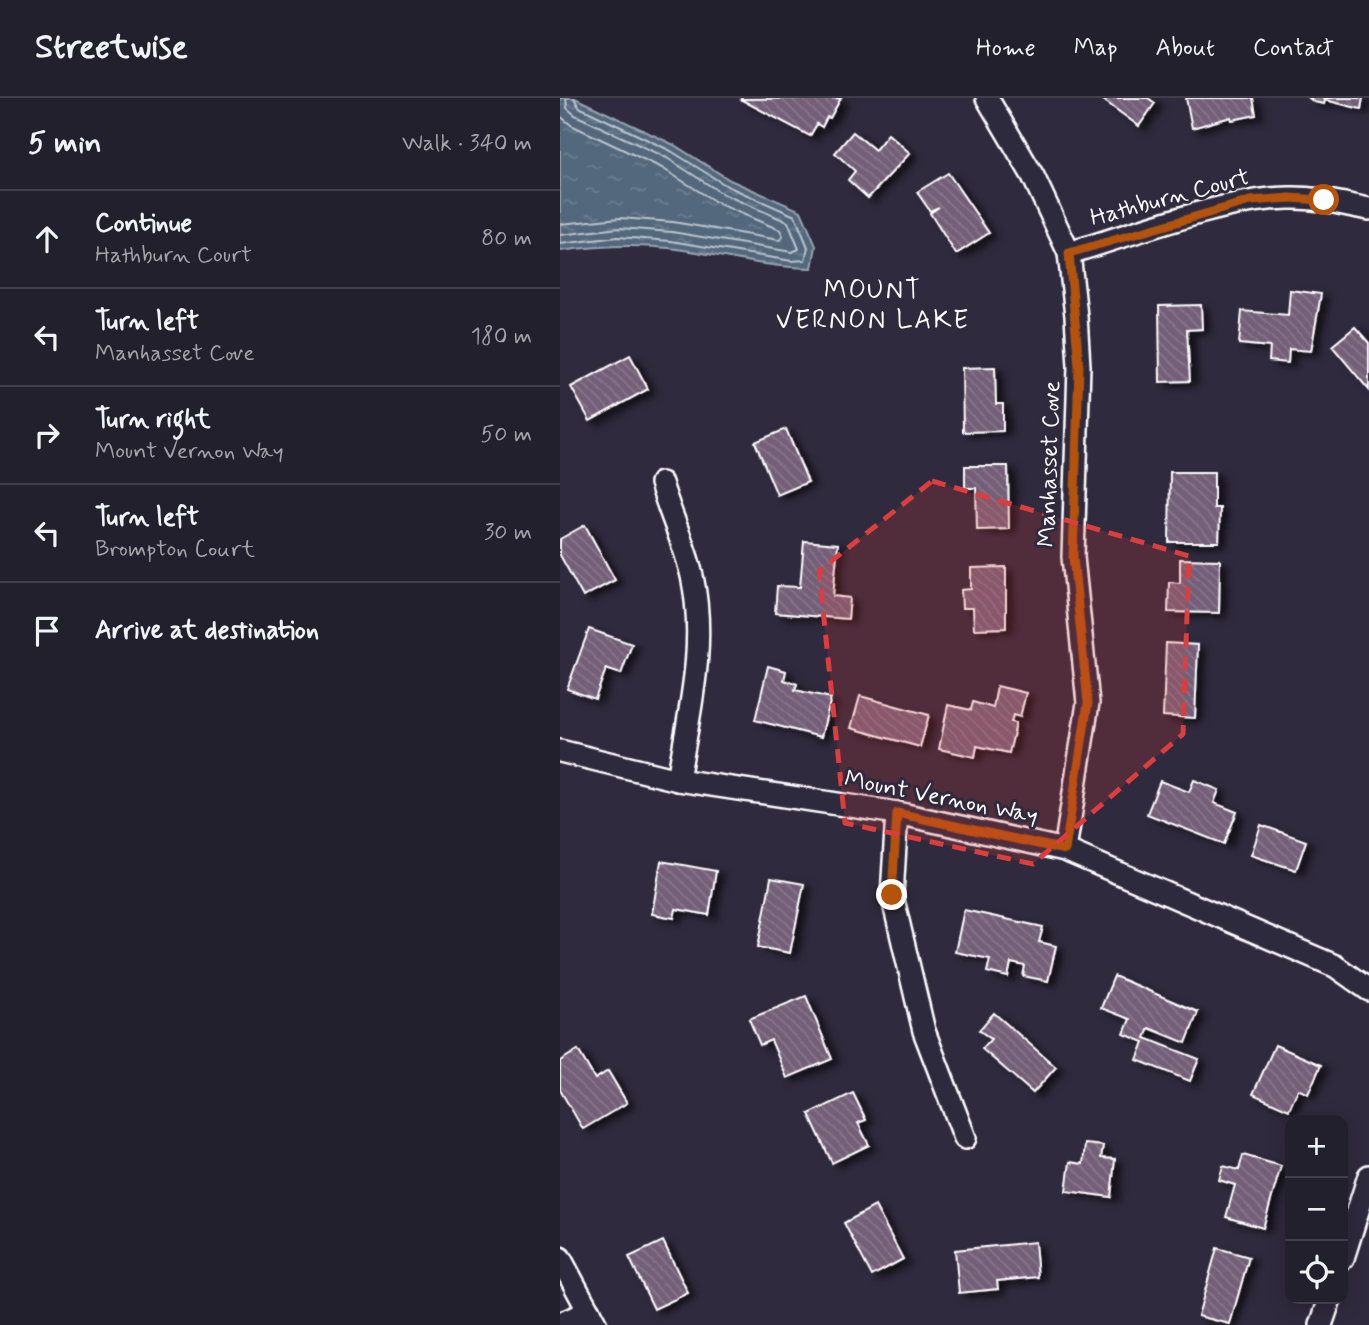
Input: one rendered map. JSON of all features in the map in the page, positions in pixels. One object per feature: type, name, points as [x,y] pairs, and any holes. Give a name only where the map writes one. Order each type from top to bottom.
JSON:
[{"type":"street","name":"Manhasset Cove","points":[[987,98],[1033,176],[1069,253],[1079,366],[1073,557],[1088,703],[1065,850]]},
{"type":"street","name":"Hathburn Court","points":[[1069,253],[1250,201],[1290,198],[1324,200],[1369,209]]},
{"type":"street","points":[[661,483],[691,574],[698,620],[698,656],[678,780]]},
{"type":"street","name":"Mount Vernon Way","points":[[560,751],[678,780],[897,813],[1065,850],[1335,966],[1369,990]]},
{"type":"street","points":[[897,813],[892,895],[924,1031],[965,1138]]},
{"type":"street","points":[[1348,1242],[1369,1176]]},
{"type":"street","points":[[560,1258],[593,1318],[560,1324]]},
{"type":"street","points":[[1321,1325],[1328,1304]]},
{"type":"highlighted area","points":[[932,481],[1189,556],[1183,734],[1033,864],[845,823],[819,571]]},
{"type":"water","points":[[560,98],[575,98],[674,145],[730,180],[801,211],[816,246],[812,268],[776,266],[654,247],[614,246],[560,251]]},
{"type":"building","points":[[841,98],[830,118],[827,117],[822,127],[817,124],[810,136],[740,99]]},
{"type":"building","points":[[1148,98],[1155,103],[1139,126],[1103,100]]},
{"type":"building","points":[[1186,98],[1253,98],[1256,115],[1232,120],[1231,117],[1192,128]]},
{"type":"building","points":[[1309,98],[1363,98],[1361,109],[1325,100],[1324,104],[1314,102]]},
{"type":"building","points":[[853,132],[875,150],[888,134],[910,153],[868,198],[848,180],[855,171],[835,153]]},
{"type":"building","points":[[948,173],[989,233],[956,254],[930,213],[939,207],[930,211],[917,192]]},
{"type":"building","points":[[1290,290],[1321,294],[1311,351],[1289,349],[1288,363],[1269,361],[1270,347],[1239,344],[1242,311],[1288,315]]},
{"type":"building","points":[[1201,305],[1202,329],[1187,330],[1190,381],[1160,382],[1159,306]]},
{"type":"building","points":[[1355,327],[1369,343],[1369,390],[1332,346]]},
{"type":"building","points":[[630,355],[648,389],[590,421],[571,387]]},
{"type":"building","points":[[995,367],[996,404],[1003,404],[1003,431],[963,432],[962,368]]},
{"type":"building","points":[[786,429],[808,482],[777,495],[755,442]]},
{"type":"building","points":[[965,466],[1008,466],[1009,529],[977,530],[976,488],[965,488]]},
{"type":"building","points":[[1170,472],[1214,472],[1214,508],[1220,508],[1219,542],[1169,542]]},
{"type":"building","points":[[585,525],[615,580],[583,597],[560,555],[560,539]]},
{"type":"building","points":[[804,541],[838,544],[833,596],[850,598],[848,619],[775,613],[777,586],[800,587]]},
{"type":"building","points":[[1180,559],[1220,560],[1219,613],[1168,612],[1169,582],[1180,583]]},
{"type":"building","points":[[1006,567],[1006,628],[974,629],[973,608],[962,608],[961,590],[971,589],[971,568]]},
{"type":"building","points":[[589,629],[632,644],[621,674],[606,669],[595,699],[567,689]]},
{"type":"building","points":[[1166,643],[1198,645],[1195,718],[1163,716]]},
{"type":"building","points":[[768,666],[786,671],[784,680],[797,684],[795,690],[831,698],[821,737],[755,720]]},
{"type":"building","points":[[997,686],[1026,693],[1020,717],[1013,715],[1011,722],[1015,723],[1015,728],[1009,753],[977,746],[975,757],[939,749],[948,705],[971,710],[973,702],[993,708]]},
{"type":"building","points":[[860,696],[929,715],[920,747],[851,728]]},
{"type":"building","points":[[1194,780],[1219,790],[1214,803],[1237,812],[1224,844],[1147,814],[1160,781],[1189,792]]},
{"type":"building","points":[[1261,825],[1306,841],[1296,870],[1251,855]]},
{"type":"building","points":[[661,861],[716,871],[709,915],[676,909],[674,918],[652,914]]},
{"type":"building","points":[[771,878],[804,884],[790,953],[758,947]]},
{"type":"building","points":[[964,910],[1043,927],[1039,942],[1056,946],[1048,981],[1023,976],[1025,966],[1011,963],[1008,977],[987,972],[990,959],[955,952]]},
{"type":"building","points":[[1114,976],[1198,1012],[1186,1043],[1149,1028],[1145,1038],[1199,1059],[1190,1081],[1137,1060],[1144,1042],[1124,1034],[1130,1019],[1101,1008]]},
{"type":"building","points":[[806,996],[832,1059],[787,1078],[771,1040],[760,1045],[749,1019]]},
{"type":"building","points":[[994,1013],[1056,1067],[1033,1093],[982,1049],[991,1039],[979,1030]]},
{"type":"building","points":[[1275,1045],[1321,1065],[1308,1094],[1298,1089],[1289,1110],[1253,1094]]},
{"type":"building","points":[[578,1050],[595,1079],[608,1071],[627,1103],[583,1129],[560,1090],[560,1061]]},
{"type":"building","points":[[853,1093],[866,1120],[858,1123],[869,1145],[832,1163],[809,1114]]},
{"type":"building","points":[[1085,1144],[1103,1146],[1101,1158],[1115,1159],[1111,1197],[1066,1191],[1070,1162],[1083,1164]]},
{"type":"building","points":[[1243,1155],[1281,1166],[1263,1228],[1226,1217],[1235,1185],[1219,1180],[1223,1166],[1239,1170]]},
{"type":"building","points":[[875,1206],[903,1259],[872,1276],[844,1223]]},
{"type":"building","points":[[663,1241],[688,1293],[654,1309],[629,1257]]},
{"type":"building","points":[[1035,1242],[1038,1277],[997,1281],[998,1289],[959,1293],[955,1250]]},
{"type":"building","points":[[1217,1248],[1249,1257],[1230,1324],[1198,1316]]},
{"type":"district","name":"MOUNT VERNON LAKE","points":[[873,306]]},
{"type":"route","points":[[892,895],[897,813],[1065,850],[1078,783],[1088,703],[1073,557],[1079,366],[1069,253],[1250,201],[1290,198],[1324,200]]}]
